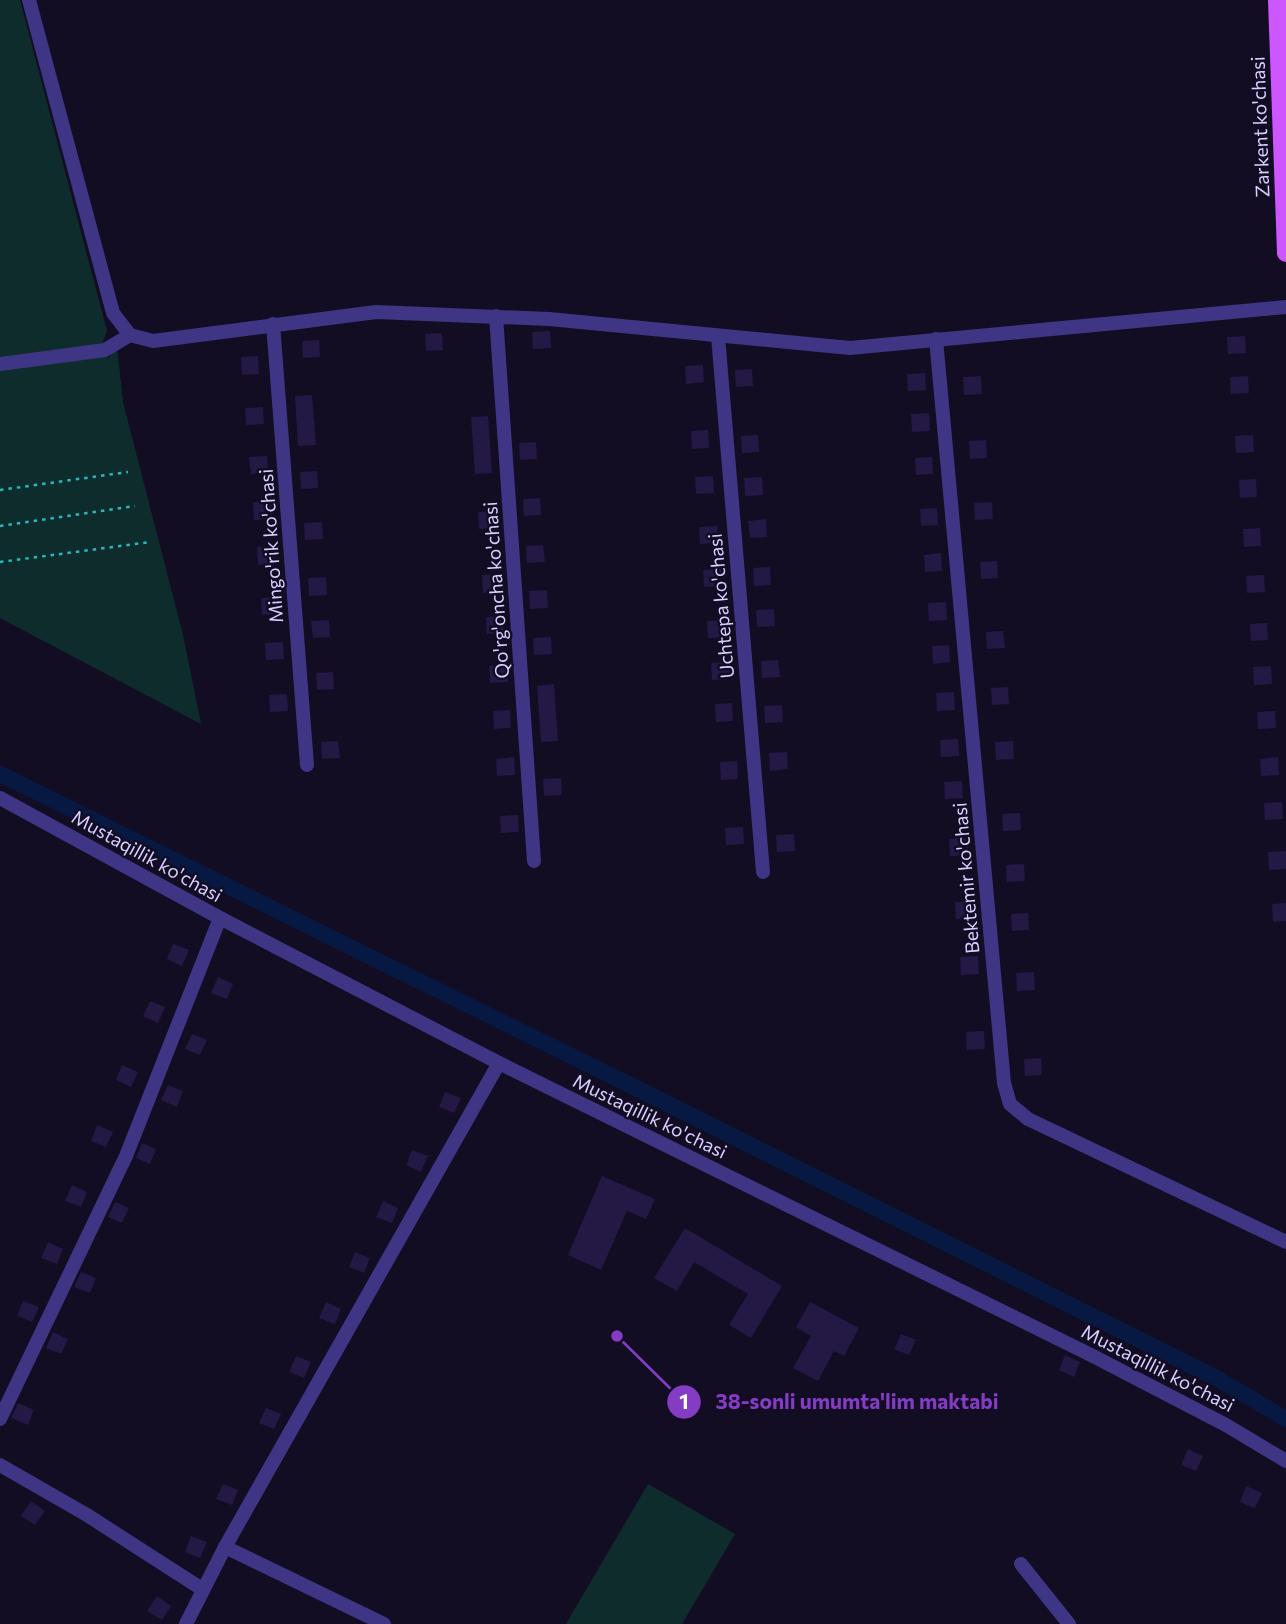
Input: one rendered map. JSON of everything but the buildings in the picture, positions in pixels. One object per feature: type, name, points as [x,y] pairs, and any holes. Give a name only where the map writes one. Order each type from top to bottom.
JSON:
[{"type":"main road","name":"Zarkent ko'chasi","points":[[1277,0],[1286,253]]},
{"type":"street","points":[[29,0],[113,313],[130,335],[153,341],[376,312],[550,319],[850,348],[1286,307]]},
{"type":"street","name":"Qo'rg'oncha ko'chasi","points":[[496,316],[534,860]]},
{"type":"street","name":"Mingo'rik ko'chasi","points":[[273,324],[307,765]]},
{"type":"street","points":[[0,364],[106,350],[130,335]]},
{"type":"street","name":"Uchtepa ko'chasi","points":[[718,336],[762,872]]},
{"type":"street","name":"Bektemir ko'chasi","points":[[936,339],[1004,1083],[1010,1104],[1028,1119],[1286,1242]]},
{"type":"street","name":"Mustaqillik ko'chasi","points":[[0,798],[220,918],[499,1063],[1091,1355],[1226,1425],[1286,1461]]},
{"type":"street","points":[[0,1419],[126,1156],[220,918]]},
{"type":"street","points":[[186,1624],[225,1547],[499,1063]]},
{"type":"street","points":[[0,1465],[88,1515],[202,1589]]},
{"type":"street","points":[[225,1547],[384,1624]]},
{"type":"street","points":[[1021,1564],[1069,1624]]},
{"type":"path","points":[[0,490],[128,472]]},
{"type":"path","points":[[0,526],[135,506]]},
{"type":"path","points":[[0,562],[150,542]]},
{"type":"green space","points":[[0,0],[20,0],[107,331],[103,341],[108,359],[117,346],[123,402],[183,635],[201,724],[0,618]]},
{"type":"green space","points":[[648,1484],[735,1534],[682,1624],[566,1624]]},
{"type":"waterway","points":[[0,774],[1218,1379],[1286,1419]]},
{"type":"place","name":"38-sonli umumta'lim maktabi","points":[[617,1336]]}]
